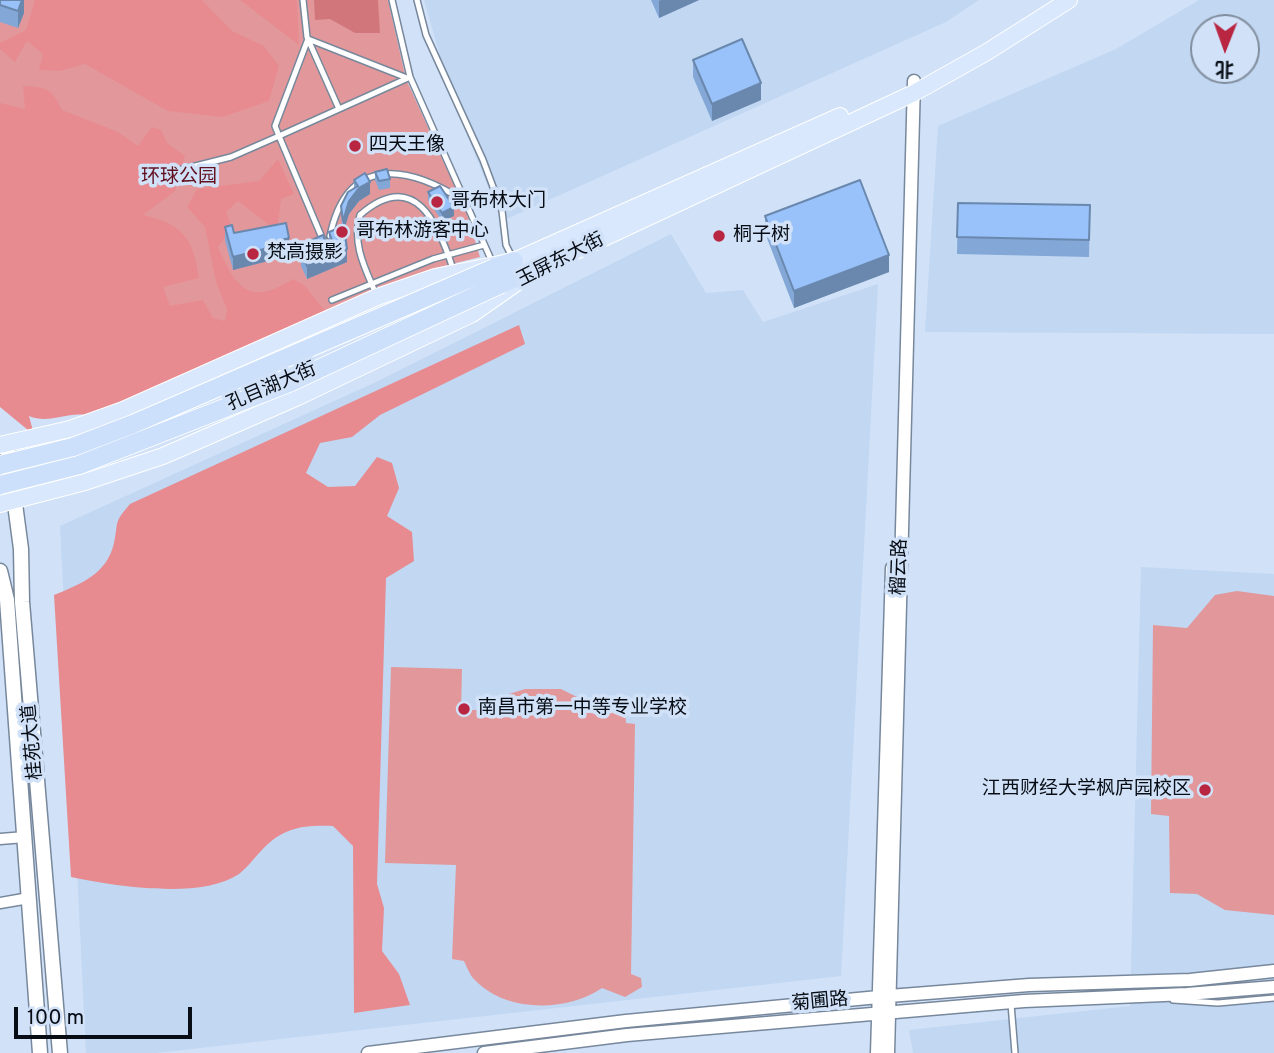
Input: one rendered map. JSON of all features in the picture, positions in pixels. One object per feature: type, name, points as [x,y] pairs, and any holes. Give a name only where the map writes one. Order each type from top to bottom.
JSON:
[{"type":"highway","name":"孔目湖大街","points":[[0,485],[79,464],[279,387],[514,261]]},
{"type":"highway","name":"孔目湖大街","points":[[0,465],[74,447],[133,425],[496,272],[536,270]]},
{"type":"main road","name":"玉屏东大街","points":[[514,261],[911,89],[1051,0]]},
{"type":"main road","name":"玉屏东大街","points":[[8,502],[163,456],[298,397],[472,314],[536,270],[987,52],[1069,0]]},
{"type":"main road","name":"玉屏东大街","points":[[2,449],[122,410],[374,290],[454,272],[496,272]]},
{"type":"main road","name":"桂苑大道","points":[[2,449],[60,1053]]},
{"type":"main road","name":"桂苑大道","points":[[0,571],[7,600],[40,1053]]},
{"type":"street","name":"榴云路","points":[[877,1053],[884,997],[911,89]]},
{"type":"street","points":[[0,839],[25,837]]},
{"type":"street","points":[[0,903],[29,898]]},
{"type":"street","name":"菊圃路","points":[[368,1053],[626,1021],[884,997],[1029,985],[1191,979],[1274,971]]},
{"type":"street","name":"菊圃路","points":[[484,1053],[627,1035],[1011,1002],[1274,986]]},
{"type":"street","name":"榴云路","points":[[883,1015],[887,1053]]},
{"type":"lane","points":[[303,0],[307,39],[339,109]]},
{"type":"lane","points":[[392,0],[409,77],[496,272]]},
{"type":"lane","points":[[417,0],[426,35],[483,159],[502,211],[506,245],[514,261]]},
{"type":"lane","points":[[307,39],[409,77]]},
{"type":"lane","points":[[307,39],[275,127],[325,239],[330,257]]},
{"type":"lane","points":[[148,178],[231,157],[409,77]]},
{"type":"lane","points":[[325,239],[330,236],[343,198],[353,187],[369,178],[399,173],[415,176],[435,181],[465,201]]},
{"type":"lane","points":[[374,290],[360,259],[357,227],[360,215],[387,198],[412,199],[422,204],[449,255],[454,272]]},
{"type":"lane","points":[[332,300],[374,290],[449,255],[484,246]]},
{"type":"lane","points":[[1121,996],[1218,1003],[1274,998]]},
{"type":"lane","points":[[1011,1002],[1015,1053]]},
{"type":"shaded area","points":[[35,0],[202,0],[232,31],[264,46],[279,66],[269,101],[222,117],[168,111],[85,64],[60,71],[39,70],[43,54],[27,41],[15,62],[0,49],[0,43],[26,30]]},
{"type":"shaded area","points":[[240,0],[297,0],[299,45]]},
{"type":"shaded area","points":[[314,0],[378,0],[380,33],[355,33],[330,19],[315,20]]},
{"type":"shaded area","points":[[424,0],[979,0],[946,22],[502,221],[452,98]]},
{"type":"shaded area","points":[[1199,0],[1274,0],[1274,334],[925,332],[938,126],[1116,49]]},
{"type":"shaded area","points":[[23,86],[48,90],[62,110],[118,132],[138,146],[152,127],[161,130],[167,143],[185,156],[175,191],[143,215],[177,228],[189,243],[197,264],[199,278],[163,287],[170,306],[203,300],[213,318],[225,321],[227,309],[216,282],[205,227],[187,207],[197,189],[259,181],[278,159],[294,194],[281,199],[277,231],[238,201],[226,212],[232,228],[218,247],[231,273],[246,289],[265,292],[293,279],[305,286],[329,316],[90,416],[45,419],[29,416],[34,435],[0,407],[0,103],[25,109]]},
{"type":"shaded area","name":"南昌市第一中等专业学校","points":[[671,234],[706,293],[743,290],[763,322],[878,284],[841,976],[156,1053],[86,1053],[60,526],[376,382]]},
{"type":"shaded area","points":[[519,325],[525,344],[380,415],[352,437],[320,443],[306,473],[328,487],[355,486],[377,457],[392,463],[399,488],[387,516],[412,532],[414,561],[386,578],[377,884],[384,908],[382,951],[399,974],[410,1005],[354,1013],[353,846],[333,826],[303,827],[286,832],[269,843],[239,874],[203,887],[157,889],[71,877],[54,595],[83,582],[105,563],[111,554],[119,519],[130,504]]},
{"type":"shaded area","name":"江西财经大学枫庐园校区","points":[[1141,567],[1274,574],[1274,1053],[913,1053],[909,1030],[1130,1006]]},
{"type":"green space","name":"环球公园","points":[[0,0],[388,0],[406,79],[466,211],[480,257],[432,269],[122,395],[0,380]]},
{"type":"green space","points":[[1237,591],[1274,596],[1274,915],[1225,910],[1197,894],[1170,893],[1169,816],[1151,814],[1153,625],[1187,628],[1215,595]]},
{"type":"green space","points":[[391,667],[462,669],[461,710],[490,710],[509,694],[525,689],[561,689],[597,707],[625,710],[626,723],[635,724],[631,974],[641,978],[642,987],[625,997],[602,988],[572,1002],[555,1005],[520,1003],[503,999],[488,991],[473,978],[464,961],[452,959],[456,865],[385,863]]},
{"type":"building","points":[[0,0],[22,0],[18,11],[0,5]]},
{"type":"building","points":[[742,39],[761,83],[712,104],[693,60]]},
{"type":"building","points":[[387,169],[390,179],[379,181],[375,172]]},
{"type":"building","points":[[365,173],[370,182],[359,188],[349,201],[343,221],[341,206],[348,192],[358,186],[354,180]]},
{"type":"building","points":[[860,180],[889,255],[794,291],[765,216]]},
{"type":"building","points":[[440,186],[454,207],[442,213],[428,192]]},
{"type":"building","points":[[958,203],[1090,205],[1089,240],[957,237]]},
{"type":"building","points":[[286,223],[289,238],[267,244],[268,248],[233,257],[225,227],[232,225],[234,233]]},
{"type":"building","points":[[344,226],[347,249],[307,266],[301,253],[307,250],[305,243],[323,235],[328,249],[334,246],[329,232]]},
{"type":"place","name":"四天王像","points":[[355,146]]},
{"type":"place","name":"哥布林大门","points":[[437,202]]},
{"type":"place","name":"哥布林游客中心","points":[[342,232]]},
{"type":"place","name":"桐子树","points":[[719,236]]},
{"type":"place","name":"梵高摄影","points":[[253,254]]},
{"type":"place","name":"南昌市第一中等专业学校","points":[[464,709]]},
{"type":"place","name":"江西财经大学枫庐园校区","points":[[1205,790]]}]
